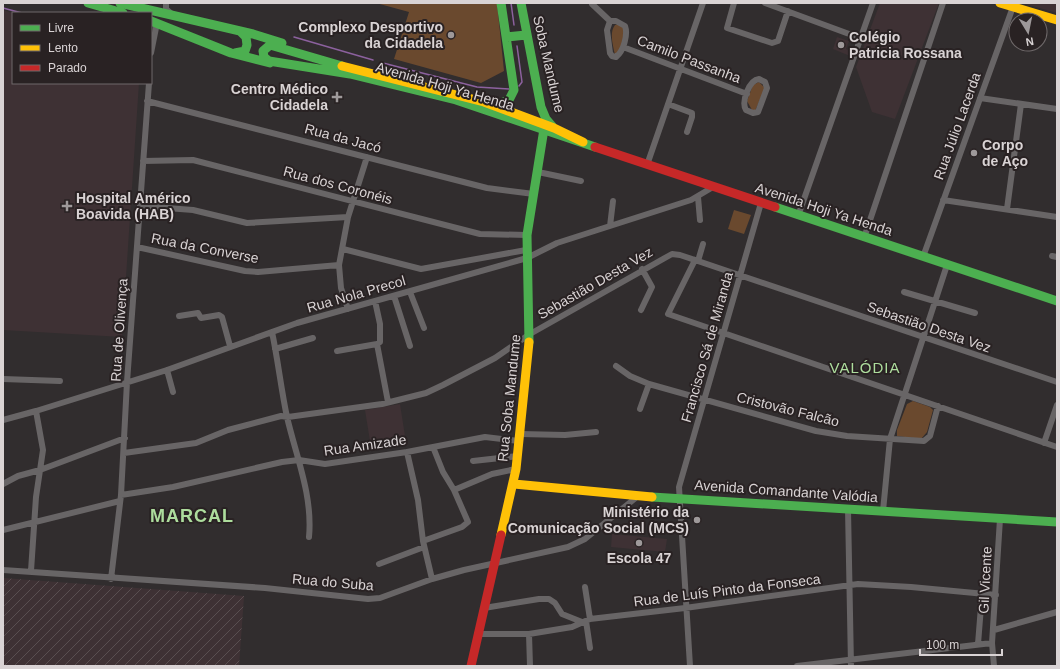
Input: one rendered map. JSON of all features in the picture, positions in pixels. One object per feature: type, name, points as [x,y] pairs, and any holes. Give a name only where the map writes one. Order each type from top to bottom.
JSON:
[{"type":"main road","points":[[88,3],[120,12]]},
{"type":"main road","points":[[120,3],[151,7],[180,18],[263,36],[306,54]]},
{"type":"main road","points":[[484,102],[504,102],[509,100],[513,93],[507,37],[501,3]]},
{"type":"main road","name":"Soba Mandume","points":[[521,3],[541,107],[546,119],[554,128]]},
{"type":"main road","points":[[1000,3],[1014,5],[1057,20]]},
{"type":"main road","points":[[154,22],[231,53],[265,62],[297,66]]},
{"type":"main road","points":[[231,53],[242,53],[247,48],[247,37],[238,30]]},
{"type":"main road","points":[[507,37],[526,35]]},
{"type":"main road","points":[[297,66],[266,59],[263,55],[263,51],[267,46],[275,46],[306,54]]},
{"type":"main road","name":"Avenida Hoji Ya Henda","points":[[306,54],[352,68],[484,102],[554,128],[583,142]]},
{"type":"main road","name":"Avenida Hoji Ya Henda","points":[[297,66],[350,74],[426,92],[544,129],[798,216],[1057,301]]},
{"type":"main road","name":"Rua Soba Mandume","points":[[471,666],[514,484],[518,456],[530,334],[526,254],[527,235],[544,129]]},
{"type":"main road","name":"Avenida Comandante Valódia","points":[[514,484],[638,496],[1057,522]]},
{"type":"street","points":[[166,3],[168,12],[180,18]]},
{"type":"street","points":[[647,165],[703,3]]},
{"type":"street","points":[[734,3],[727,28],[772,43],[778,41],[788,11]]},
{"type":"street","points":[[765,3],[860,38]]},
{"type":"street","points":[[798,216],[873,3]]},
{"type":"street","points":[[864,238],[943,3]]},
{"type":"street","points":[[592,4],[610,21],[616,21],[625,26],[627,31],[623,47],[618,56],[611,55],[607,30],[610,21]]},
{"type":"street","name":"Rua Júlio Lacerda","points":[[923,257],[1014,5]]},
{"type":"street","points":[[152,43],[154,22]]},
{"type":"street","name":"Camilo Passanha","points":[[623,47],[747,94]]},
{"type":"street","points":[[759,79],[766,84],[763,99],[756,113],[745,109],[747,94],[755,80],[759,79]]},
{"type":"street","name":"Rua de Olivença","points":[[111,578],[121,498],[127,382],[141,206],[148,84]]},
{"type":"street","points":[[980,98],[1057,109]]},
{"type":"street","name":"Rua da Jacó","points":[[147,101],[487,188],[534,194]]},
{"type":"street","points":[[668,104],[692,113],[687,132]]},
{"type":"street","points":[[1007,209],[1021,104]]},
{"type":"street","points":[[348,309],[341,288],[339,265],[348,217],[367,157]]},
{"type":"street","name":"Rua dos Coronéis","points":[[143,161],[193,160],[480,234],[527,235]]},
{"type":"street","points":[[538,172],[581,181]]},
{"type":"street","name":"Rua Nola Precol","points":[[3,420],[167,370],[272,332],[410,292],[526,254],[698,197],[714,187]]},
{"type":"street","points":[[698,197],[700,220]]},
{"type":"street","points":[[943,200],[1057,217]]},
{"type":"street","points":[[610,226],[613,201]]},
{"type":"street","name":"Francisco Sá de Miranda","points":[[690,666],[685,608],[679,498],[680,486],[761,203]]},
{"type":"street","points":[[141,206],[193,210],[248,222],[348,217]]},
{"type":"street","points":[[703,244],[696,261],[668,314],[1057,447]]},
{"type":"street","name":"Rua da Converse","points":[[137,247],[239,270],[258,272],[339,265]]},
{"type":"street","points":[[343,249],[421,269],[526,254]]},
{"type":"street","name":"Sebastião Desta Vez","points":[[124,453],[196,443],[228,430],[274,417],[288,417],[388,402],[426,393],[495,358],[530,334],[642,269],[672,254],[740,275],[1057,382]]},
{"type":"street","points":[[883,511],[890,439],[947,265]]},
{"type":"street","points":[[641,310],[652,287],[642,269]]},
{"type":"street","points":[[410,292],[424,328]]},
{"type":"street","points":[[904,292],[975,314]]},
{"type":"street","points":[[394,296],[410,346]]},
{"type":"street","points":[[375,301],[380,324],[380,340],[377,344],[388,402]]},
{"type":"street","points":[[179,316],[198,313],[201,318],[204,319],[219,315],[222,317],[230,346]]},
{"type":"street","points":[[272,332],[288,417],[299,460],[310,518],[309,537]]},
{"type":"street","points":[[275,349],[313,338]]},
{"type":"street","points":[[337,351],[377,344]]},
{"type":"street","name":"Cristovão Falcão","points":[[616,366],[630,376],[649,384],[816,431],[921,442],[926,440],[932,432],[938,406]]},
{"type":"street","points":[[167,370],[173,392]]},
{"type":"street","points":[[3,379],[60,381]]},
{"type":"street","points":[[640,409],[649,384]]},
{"type":"street","points":[[1044,443],[1057,405]]},
{"type":"street","points":[[31,572],[34,523],[43,444],[36,411]]},
{"type":"street","name":"Rua Amizade","points":[[3,530],[34,523],[121,498],[282,462],[299,460],[325,464],[407,452],[485,437],[520,438],[596,432]]},
{"type":"street","points":[[3,484],[18,476],[40,470],[125,438]]},
{"type":"street","points":[[379,564],[462,527],[468,522],[454,490],[443,472],[433,447]]},
{"type":"street","points":[[407,452],[418,500],[424,544],[432,579]]},
{"type":"street","points":[[473,461],[518,456]]},
{"type":"street","points":[[454,490],[492,474],[516,468]]},
{"type":"street","name":"Rua do Suba","points":[[3,570],[265,588],[368,599],[393,594],[432,579],[568,547],[578,543],[591,534],[638,496]]},
{"type":"street","points":[[848,509],[848,586],[851,666]]},
{"type":"street","name":"Gil Vicente","points":[[994,666],[992,643],[1000,519]]},
{"type":"street","name":"Rua de Luís Pinto da Fonseca","points":[[478,634],[530,634],[572,628],[586,621],[858,584],[911,587],[996,595]]},
{"type":"street","points":[[585,587],[586,621],[590,648]]},
{"type":"street","points":[[978,644],[982,594]]},
{"type":"street","points":[[484,608],[549,599],[555,603],[562,614],[586,621]]},
{"type":"street","points":[[994,630],[1057,612]]},
{"type":"street","points":[[530,634],[530,666]]},
{"type":"street","points":[[797,666],[992,643]]},
{"type":"shaded area","name":"Complexo Desportivo da Cidadela","points":[[376,3],[497,3],[504,71],[481,83],[394,59],[409,12]]},
{"type":"shaded area","points":[[880,3],[939,3],[895,119],[872,112],[856,67]]},
{"type":"shaded area","points":[[1022,3],[1057,3],[1057,13]]},
{"type":"shaded area","name":"Hospital Américo Boavida (HAB)","points":[[3,10],[12,13],[12,84],[139,84],[122,337],[3,330]]},
{"type":"shaded area","points":[[619,24],[623,26],[626,33],[618,54],[615,55],[612,32],[615,25]]},
{"type":"shaded area","name":"Colégio Patricia Rossana","points":[[837,37],[849,41],[846,49],[852,51],[850,56],[833,49]]},
{"type":"shaded area","points":[[759,82],[765,88],[755,111],[752,110],[747,101],[753,85]]},
{"type":"shaded area","points":[[734,210],[751,215],[744,234],[728,229]]},
{"type":"shaded area","points":[[913,401],[930,407],[933,410],[927,432],[921,439],[897,436],[897,430],[907,404]]},
{"type":"shaded area","points":[[400,404],[405,436],[370,441],[365,410]]},
{"type":"shaded area","name":"Escola 47","points":[[612,534],[667,539],[665,552],[611,547]]},
{"type":"shaded area","points":[[3,578],[244,596],[239,666],[3,666]]},
{"type":"waterway","points":[[511,3],[514,25]]},
{"type":"waterway","points":[[3,8],[18,12]]},
{"type":"waterway","points":[[294,37],[373,60]]},
{"type":"waterway","points":[[517,46],[522,82],[519,86]]},
{"type":"waterway","points":[[383,63],[477,87],[509,89]]},
{"type":"traffic: fast","points":[[88,3],[120,12]]},
{"type":"traffic: fast","points":[[120,3],[253,34],[282,43]]},
{"type":"traffic: fast","points":[[493,103],[501,103],[509,100],[514,90],[501,3]]},
{"type":"traffic: fast","points":[[521,3],[541,107],[546,119],[552,126]]},
{"type":"traffic: fast","points":[[152,21],[231,53],[270,63]]},
{"type":"traffic: fast","points":[[235,53],[245,51],[247,45],[246,37],[240,31]]},
{"type":"traffic: fast","points":[[507,37],[526,35]]},
{"type":"traffic: fast","points":[[342,66],[270,45],[263,51],[264,57],[269,61],[350,74],[456,100],[595,147]]},
{"type":"traffic: fast","points":[[529,342],[527,235],[544,129]]},
{"type":"traffic: fast","points":[[775,207],[1057,301]]},
{"type":"traffic: fast","points":[[652,497],[1057,522]]},
{"type":"traffic: slow","points":[[1000,3],[1057,20]]},
{"type":"traffic: slow","points":[[342,66],[484,102],[554,128],[583,142]]},
{"type":"traffic: slow","points":[[501,535],[516,469],[529,342]]},
{"type":"traffic: slow","points":[[514,484],[652,497]]},
{"type":"traffic: jam","points":[[595,147],[775,207]]},
{"type":"traffic: jam","points":[[471,666],[501,535]]},
{"type":"place","name":"Complexo Desportivo da Cidadela","points":[[451,35]]},
{"type":"place","name":"Colégio Patricia Rossana","points":[[841,45]]},
{"type":"place","name":"Centro Médico Cidadela","points":[[337,97]]},
{"type":"place","name":"Corpo de Aço","points":[[974,153]]},
{"type":"place","name":"Hospital Américo Boavida (HAB)","points":[[67,206]]},
{"type":"place","name":"Ministério da Comunicação Social (MCS)","points":[[697,520]]},
{"type":"place","name":"Escola 47","points":[[639,543]]},
{"type":"district","name":"VALÓDIA","points":[[865,367]]},
{"type":"district","name":"MARCAL","points":[[192,516]]}]
